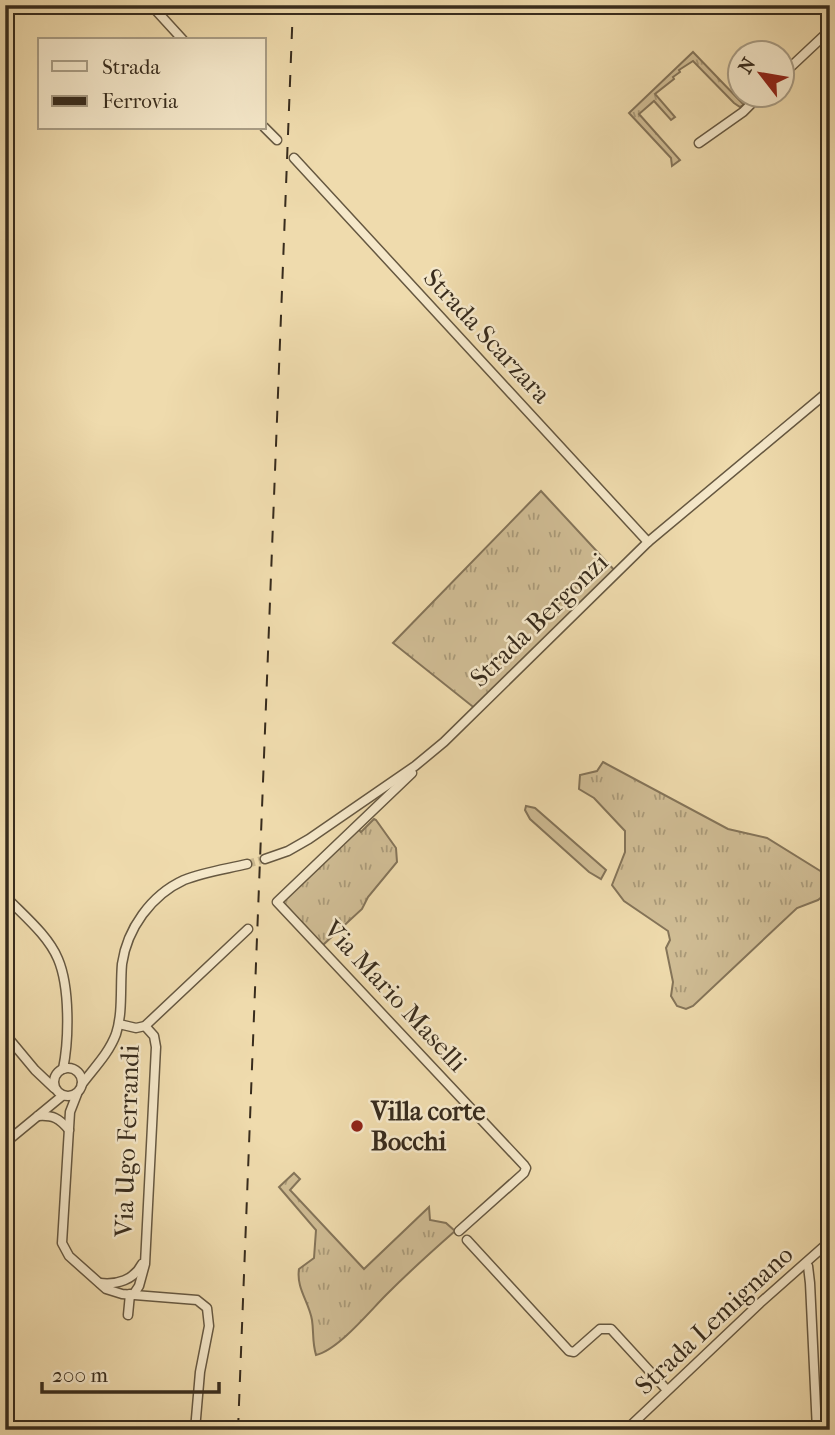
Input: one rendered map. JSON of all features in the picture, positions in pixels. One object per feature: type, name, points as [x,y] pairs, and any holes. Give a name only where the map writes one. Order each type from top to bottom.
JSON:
[{"type":"street","points":[[151,5],[181,38]]},
{"type":"street","points":[[796,62],[830,30]]},
{"type":"street","points":[[699,143],[747,108]]},
{"type":"street","points":[[266,129],[277,140]]},
{"type":"street","name":"Strada Scarzara","points":[[295,158],[648,542]]},
{"type":"street","name":"Strada Bergonzi","points":[[265,859],[299,845],[433,751],[648,542],[830,390]]},
{"type":"street","name":"Via Mario Maselli","points":[[433,751],[277,902],[524,1165],[524,1173],[459,1231]]},
{"type":"street","points":[[355,808],[360,815],[360,821]]},
{"type":"street","points":[[195,1430],[197,1393],[209,1312],[202,1302],[197,1300],[114,1292],[97,1283],[69,1256],[62,1243],[70,1112],[82,1084],[108,1051],[119,1024],[123,962],[130,936],[142,916],[166,891],[184,881],[247,864]]},
{"type":"street","points":[[7,898],[59,960],[65,988],[65,1056],[61,1070],[54,1080],[70,1112]]},
{"type":"street","points":[[5,926],[7,898]]},
{"type":"street","points":[[5,926],[12,919],[26,918]]},
{"type":"street","points":[[119,1024],[134,1028],[145,1026],[248,929]]},
{"type":"street","name":"Via Ugo Ferrandi","points":[[132,1295],[144,1260],[156,1041],[145,1026]]},
{"type":"street","points":[[5,1034],[59,1092],[77,1094]]},
{"type":"street","points":[[65,1056],[82,1084]]},
{"type":"street","points":[[36,1070],[50,1073],[94,1069]]},
{"type":"street","points":[[6,1141],[53,1103],[59,1092]]},
{"type":"street","points":[[38,1116],[56,1117],[69,1130]]},
{"type":"street","points":[[467,1240],[569,1351],[574,1352],[600,1329],[608,1327],[667,1390]]},
{"type":"street","name":"Strada Lemignano","points":[[626,1430],[830,1241]]},
{"type":"street","points":[[805,1264],[809,1275],[817,1430]]},
{"type":"street","points":[[97,1283],[137,1278],[144,1290],[153,1296]]},
{"type":"street","points":[[128,1315],[132,1295]]},
{"type":"green space","points":[[693,52],[726,86],[726,95],[693,61],[679,70],[674,79],[655,94],[675,117],[671,120],[654,101],[639,114],[680,160],[672,166],[671,158],[629,113]]},
{"type":"green space","points":[[541,491],[617,573],[477,710],[393,643]]},
{"type":"green space","points":[[603,762],[728,829],[767,838],[830,877],[830,890],[818,900],[797,908],[693,1006],[686,1009],[677,1006],[671,996],[673,982],[666,948],[670,940],[668,931],[624,901],[612,885],[625,852],[625,831],[594,798],[579,789],[580,775],[597,771]]},
{"type":"green space","points":[[526,806],[535,808],[606,870],[601,879],[589,872],[530,819],[525,810]]},
{"type":"green space","points":[[374,819],[396,848],[397,862],[368,897],[362,909],[320,945],[280,902],[357,828],[361,832]]},
{"type":"green space","points":[[294,1173],[300,1179],[290,1190],[364,1269],[429,1207],[430,1220],[446,1223],[455,1231],[353,1330],[334,1346],[316,1355],[312,1320],[301,1289],[299,1269],[314,1258],[316,1230],[279,1187]]},
{"type":"tunnel","points":[[247,864],[265,859]]},
{"type":"railway","points":[[238,1430],[293,5]]},
{"type":"place","name":"Villa corte Bocchi","points":[[357,1126]]}]
